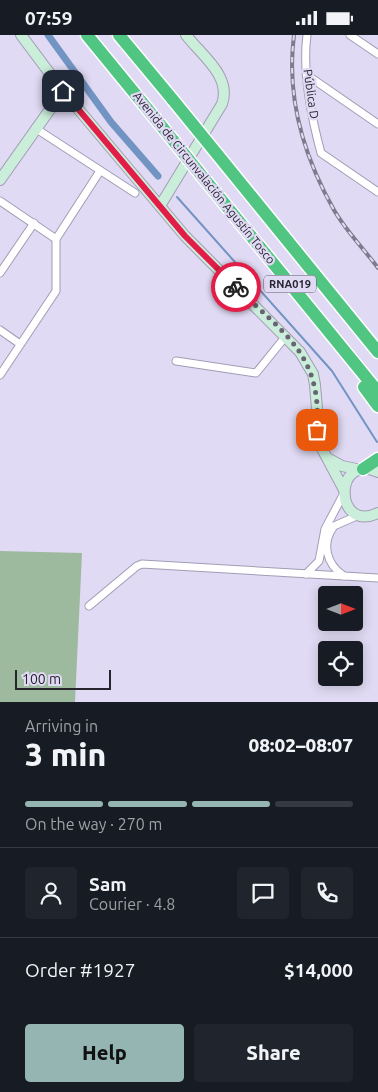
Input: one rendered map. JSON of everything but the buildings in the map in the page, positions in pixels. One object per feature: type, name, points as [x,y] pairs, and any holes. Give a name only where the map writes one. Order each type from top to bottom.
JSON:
[{"type":"highway","name":"Avenida de Circunvalación Agustín Tosco","points":[[87,35],[378,392]]},
{"type":"highway","name":"Avenida de Circunvalación Agustín Tosco","points":[[119,35],[378,352]]},
{"type":"highway","points":[[309,307],[330,344],[378,406]]},
{"type":"highway","points":[[362,470],[378,459]]},
{"type":"main road","points":[[21,35],[63,91],[185,236],[300,352],[313,374],[317,395],[318,438],[344,492],[348,507],[378,521]]},
{"type":"main road","points":[[160,206],[226,95],[220,76],[188,36]]},
{"type":"main road","points":[[0,180],[63,91]]},
{"type":"main road","points":[[326,457],[342,466],[378,472]]},
{"type":"main road","points":[[344,492],[350,476],[362,470]]},
{"type":"main road","points":[[362,515],[378,513]]},
{"type":"street","name":"Pública D","points":[[307,35],[307,75],[322,153],[378,192]]},
{"type":"street","points":[[350,35],[378,54]]},
{"type":"street","points":[[307,75],[378,123]]},
{"type":"street","points":[[35,128],[136,193]]},
{"type":"street","points":[[0,375],[56,291],[56,239],[100,171]]},
{"type":"street","points":[[0,201],[56,239]]},
{"type":"street","points":[[0,273],[34,223]]},
{"type":"street","points":[[0,330],[20,344]]},
{"type":"street","points":[[176,361],[256,373],[286,337]]},
{"type":"street","points":[[306,574],[319,561],[325,529],[344,492]]},
{"type":"street","points":[[344,576],[330,562],[327,552],[327,540],[334,526],[362,515]]},
{"type":"street","points":[[89,606],[137,566],[142,564],[378,578]]},
{"type":"green space","points":[[0,551],[82,553],[75,702],[0,702]]},
{"type":"waterway","points":[[48,35],[111,122],[158,176]]},
{"type":"waterway","points":[[177,197],[332,371],[377,442]]},
{"type":"railway","points":[[294,35],[292,58],[295,104],[306,148],[323,190],[334,210],[378,268]]},
{"type":"way so far","points":[[236,287],[294,345],[307,362],[313,374],[317,395],[317,430]]},
{"type":"route","points":[[63,91],[185,236],[236,287]]}]
